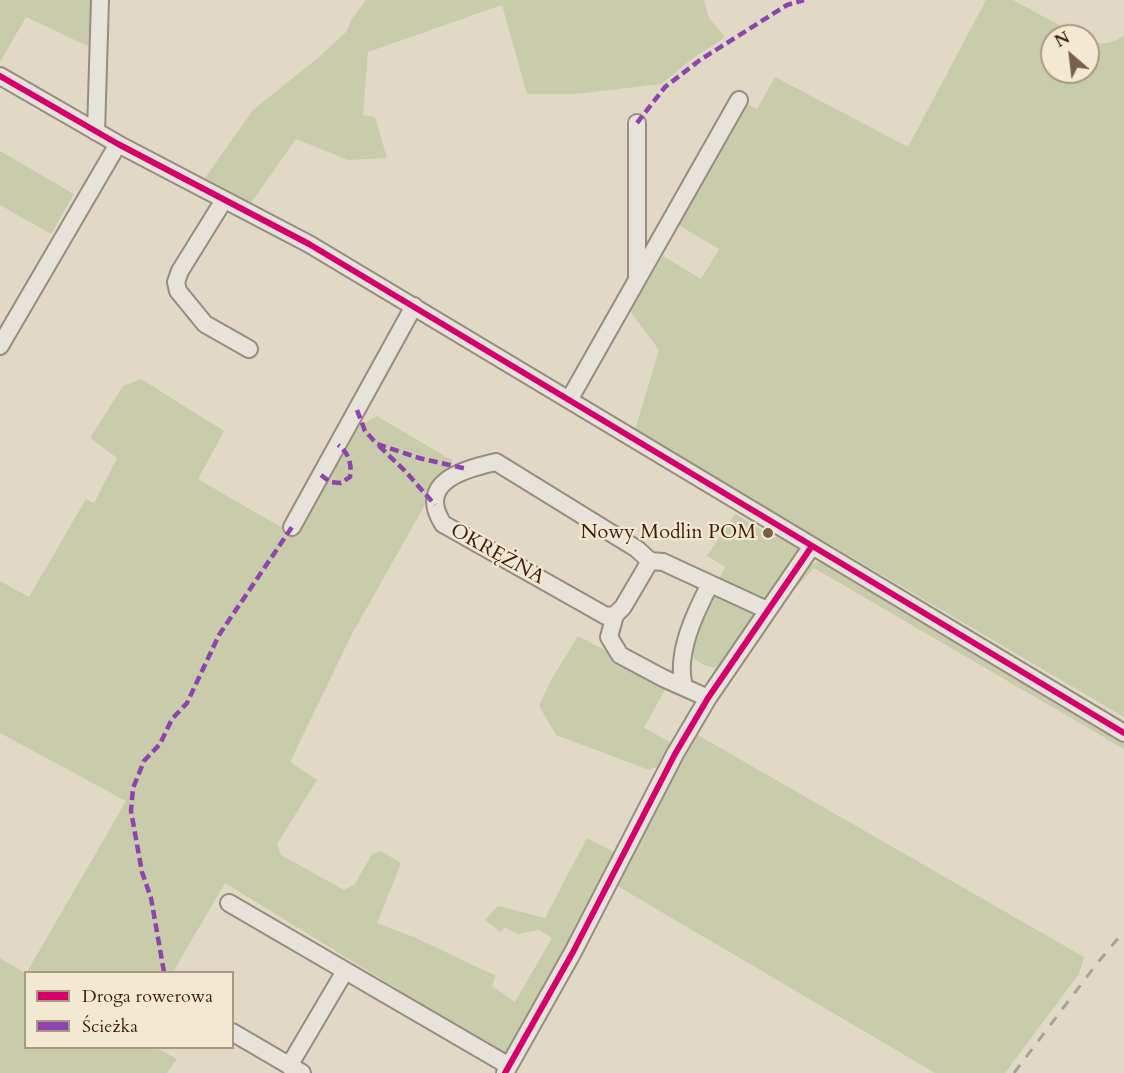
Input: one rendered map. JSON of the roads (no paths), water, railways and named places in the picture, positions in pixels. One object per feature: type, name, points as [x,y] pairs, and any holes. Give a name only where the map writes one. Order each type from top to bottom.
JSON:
[{"type":"street","points":[[96,132],[100,0]]},
{"type":"street","points":[[0,76],[118,144],[309,244],[1124,733]]},
{"type":"street","points":[[569,400],[739,100]]},
{"type":"street","points":[[637,123],[637,280]]},
{"type":"street","points":[[0,346],[118,144]]},
{"type":"street","points":[[224,200],[180,271],[176,282],[178,291],[205,324],[249,348]]},
{"type":"street","points":[[292,527],[414,306]]},
{"type":"street","name":"OKRĘŻNA","points":[[615,615],[606,616],[443,524],[435,513],[435,499],[441,484],[466,469],[496,462],[638,549],[650,561],[663,562],[767,610]]},
{"type":"street","points":[[229,903],[507,1070],[573,952],[675,754],[708,698],[812,546]]},
{"type":"street","points":[[650,561],[623,607],[615,615],[609,637],[620,655],[708,698]]},
{"type":"street","points":[[684,687],[681,676],[692,619],[710,584]]},
{"type":"street","points":[[234,1033],[296,1069],[345,971]]},
{"type":"railway","points":[[1014,1073],[1124,931]]},
{"type":"place","name":"Nowy Modlin POM","points":[[768,533]]}]
